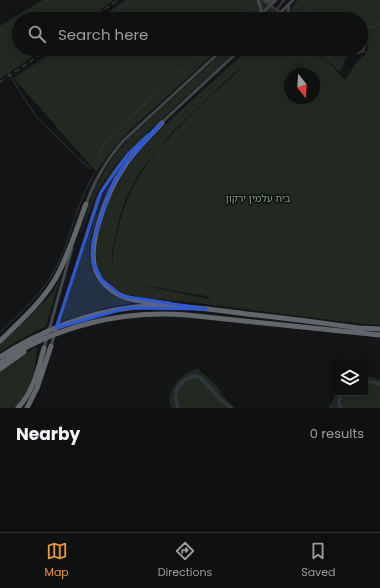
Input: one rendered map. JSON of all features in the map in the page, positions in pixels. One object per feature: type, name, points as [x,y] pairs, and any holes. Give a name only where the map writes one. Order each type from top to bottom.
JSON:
[{"type":"highway","points":[[162,123],[126,163],[111,188],[104,206],[92,251],[97,271],[102,280],[112,290],[122,296],[136,300],[359,328],[380,329]]},
{"type":"highway","points":[[0,341],[34,308],[54,282],[65,260],[86,204]]},
{"type":"highway","points":[[0,357],[45,332],[78,320],[109,312],[128,308],[152,306],[206,309]]},
{"type":"highway","points":[[0,363],[30,345],[57,333],[115,317],[142,314],[163,314],[244,320],[380,335]]},
{"type":"highway","points":[[0,369],[22,353],[57,333]]},
{"type":"highway","points":[[27,408],[37,388],[51,346]]},
{"type":"highway","points":[[18,408],[26,399],[33,385],[44,348]]},
{"type":"main road","points":[[258,0],[261,10],[260,12]]},
{"type":"main road","points":[[264,0],[270,2],[276,0]]},
{"type":"main road","points":[[264,12],[276,0]]},
{"type":"main road","points":[[279,12],[293,0]]},
{"type":"main road","points":[[288,12],[289,4]]},
{"type":"main road","points":[[44,348],[50,322],[86,204],[100,174],[124,140],[215,56]]},
{"type":"main road","points":[[51,346],[95,204],[111,174],[128,154],[234,56]]},
{"type":"street","points":[[264,0],[277,12]]},
{"type":"street","points":[[278,12],[284,0]]},
{"type":"highlighted area","points":[[162,123],[126,163],[111,188],[93,242],[93,262],[102,280],[122,296],[206,309],[127,308],[56,328],[101,192],[128,154]]},
{"type":"green space","points":[[43,0],[114,0],[97,12],[23,12]]},
{"type":"green space","points":[[126,0],[274,0],[261,12],[109,12]]},
{"type":"green space","name":"בית עלמין ירקון","points":[[297,0],[380,0],[380,325],[135,297],[112,288],[100,273],[96,261],[98,234],[108,202],[116,185],[137,155],[162,128],[190,102],[241,56],[317,56],[328,62],[345,80],[358,60],[363,56],[368,56],[368,12],[291,11]],"holes":[[[245,63],[181,125],[154,155],[142,172],[124,209],[114,248],[113,266],[112,251],[120,216],[125,200],[139,173],[172,132]],[[136,284],[206,296],[211,299]]]},
{"type":"green space","points":[[271,7],[276,12],[266,12]]},
{"type":"green space","points":[[12,19],[12,56],[33,56],[0,79],[0,26]]},
{"type":"green space","points":[[46,56],[211,56],[128,132],[116,145],[96,172],[14,78]]},
{"type":"green space","points":[[218,56],[231,56],[143,136],[115,165],[98,191],[78,240],[95,187],[113,157],[129,138]]},
{"type":"green space","points":[[319,56],[347,56],[340,72],[329,62]]},
{"type":"green space","points":[[96,215],[89,255],[95,276],[101,284],[117,296],[139,302],[104,308],[60,322],[76,272]]},
{"type":"green space","points":[[61,276],[46,326],[0,352],[0,344],[44,302],[52,293]]},
{"type":"green space","points":[[37,346],[34,372],[27,393],[16,408],[0,408],[0,372]]},
{"type":"green space","points":[[198,369],[217,386],[223,396],[235,408],[171,408],[170,395],[176,383],[186,374]]},
{"type":"green space","points":[[368,376],[380,380],[380,408],[328,408],[335,396],[368,396]]},
{"type":"waterway","points":[[302,1],[312,12]]},
{"type":"waterway","points":[[246,12],[255,3]]},
{"type":"waterway","points":[[368,28],[380,23]]},
{"type":"waterway","points":[[102,161],[98,156],[106,142],[117,129],[198,56]]},
{"type":"waterway","points":[[7,71],[37,118],[90,169]]},
{"type":"waterway","points":[[0,332],[33,300],[54,272],[64,251],[84,194],[95,173]]},
{"type":"waterway","points":[[178,408],[176,402],[176,391],[178,387],[184,381],[195,376],[201,378],[219,398],[231,408]]},
{"type":"waterway","points":[[368,382],[380,384]]},
{"type":"waterway","points":[[340,396],[339,404],[341,408]]},
{"type":"railway","points":[[100,12],[118,0]]},
{"type":"railway","points":[[0,82],[39,56]]}]
